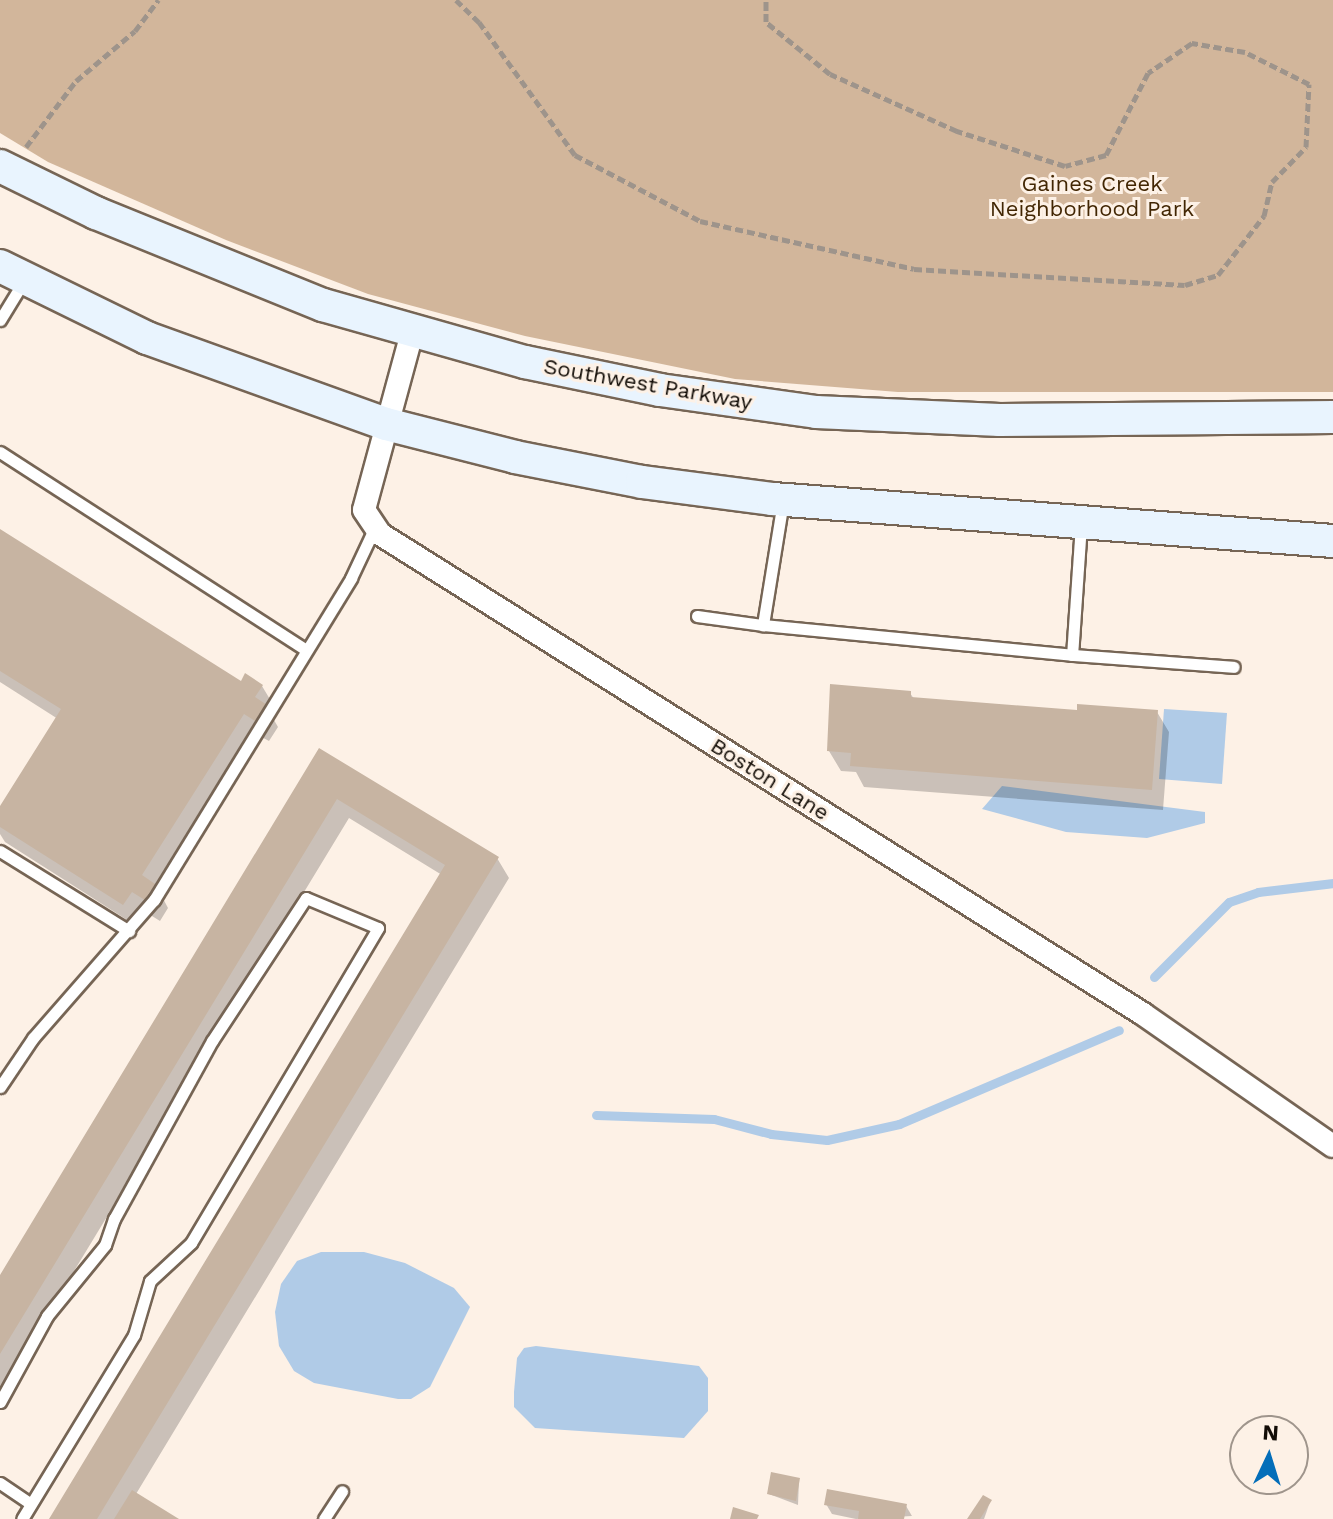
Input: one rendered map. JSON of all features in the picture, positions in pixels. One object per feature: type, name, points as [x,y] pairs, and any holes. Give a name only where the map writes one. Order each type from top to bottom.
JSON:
[{"type":"main road","name":"Southwest Parkway","points":[[5,168],[212,262],[412,333],[660,390],[816,412],[1000,420],[1333,417]]},
{"type":"main road","points":[[12,272],[147,338],[386,424],[642,482],[783,500],[1333,541]]},
{"type":"street","points":[[376,527],[364,510],[412,333]]},
{"type":"street","name":"Boston Lane","points":[[376,527],[1143,1014],[1333,1146]]},
{"type":"lane","points":[[0,320],[12,272]]},
{"type":"lane","points":[[0,452],[306,650]]},
{"type":"lane","points":[[763,625],[783,500]]},
{"type":"lane","points":[[1072,655],[1081,523]]},
{"type":"lane","points":[[0,1087],[33,1038],[154,900],[306,650],[376,527]]},
{"type":"lane","points":[[697,616],[1072,655],[1234,667]]},
{"type":"lane","points":[[0,851],[129,931]]},
{"type":"lane","points":[[0,1402],[47,1316],[105,1245],[114,1219],[212,1041],[306,898],[378,928],[191,1243],[150,1281],[134,1335],[22,1519]]},
{"type":"lane","points":[[0,1483],[31,1504]]},
{"type":"lane","points":[[324,1519],[342,1491]]},
{"type":"path","points":[[5,168],[76,81],[135,31],[158,0]]},
{"type":"path","points":[[456,0],[479,22],[575,155],[700,221],[914,269],[1185,285],[1218,275],[1264,216],[1272,182],[1306,147],[1309,84],[1245,52],[1192,43],[1148,73],[1106,155],[1065,166],[957,131],[830,74],[766,22],[766,0]]},
{"type":"green space","name":"Gaines Creek Neighborhood Park","points":[[0,0],[1333,0],[1333,392],[898,392],[735,379],[525,336],[368,294],[226,240],[48,162],[0,133]]},
{"type":"water","points":[[1164,709],[1227,713],[1222,784],[1159,779]]},
{"type":"water","points":[[1002,786],[1205,812],[1205,823],[1147,838],[1066,832],[982,809]]},
{"type":"water","points":[[321,1252],[364,1252],[405,1263],[454,1288],[470,1307],[430,1387],[411,1399],[398,1399],[314,1383],[294,1371],[279,1346],[275,1312],[281,1284],[297,1261]]},
{"type":"water","points":[[536,1346],[699,1366],[708,1378],[708,1411],[684,1438],[535,1428],[514,1407],[514,1392],[517,1358],[524,1348]]},
{"type":"building","points":[[0,529],[241,681],[245,673],[263,685],[255,697],[267,705],[257,722],[244,714],[142,875],[158,886],[148,902],[132,892],[123,905],[0,827],[0,806],[61,709],[0,671]]},
{"type":"building","points":[[830,684],[911,691],[911,697],[1077,710],[1077,704],[1158,710],[1152,790],[850,766],[851,753],[827,751]]},
{"type":"building","points":[[319,748],[499,857],[97,1519],[49,1519],[445,865],[337,799],[0,1354],[0,1275]]},
{"type":"building","points":[[771,1472],[800,1478],[796,1501],[767,1494]]},
{"type":"building","points":[[827,1489],[907,1504],[904,1519],[858,1519],[859,1511],[824,1505]]},
{"type":"building","points":[[132,1490],[179,1519],[114,1519]]},
{"type":"building","points":[[983,1495],[992,1500],[980,1519],[967,1519]]},
{"type":"building","points":[[733,1507],[759,1515],[757,1519],[730,1519]]},
{"type":"waterway","points":[[1154,977],[1229,902],[1258,892],[1333,883]]},
{"type":"waterway","points":[[596,1115],[714,1119],[771,1134],[827,1140],[899,1124],[1119,1030]]}]
